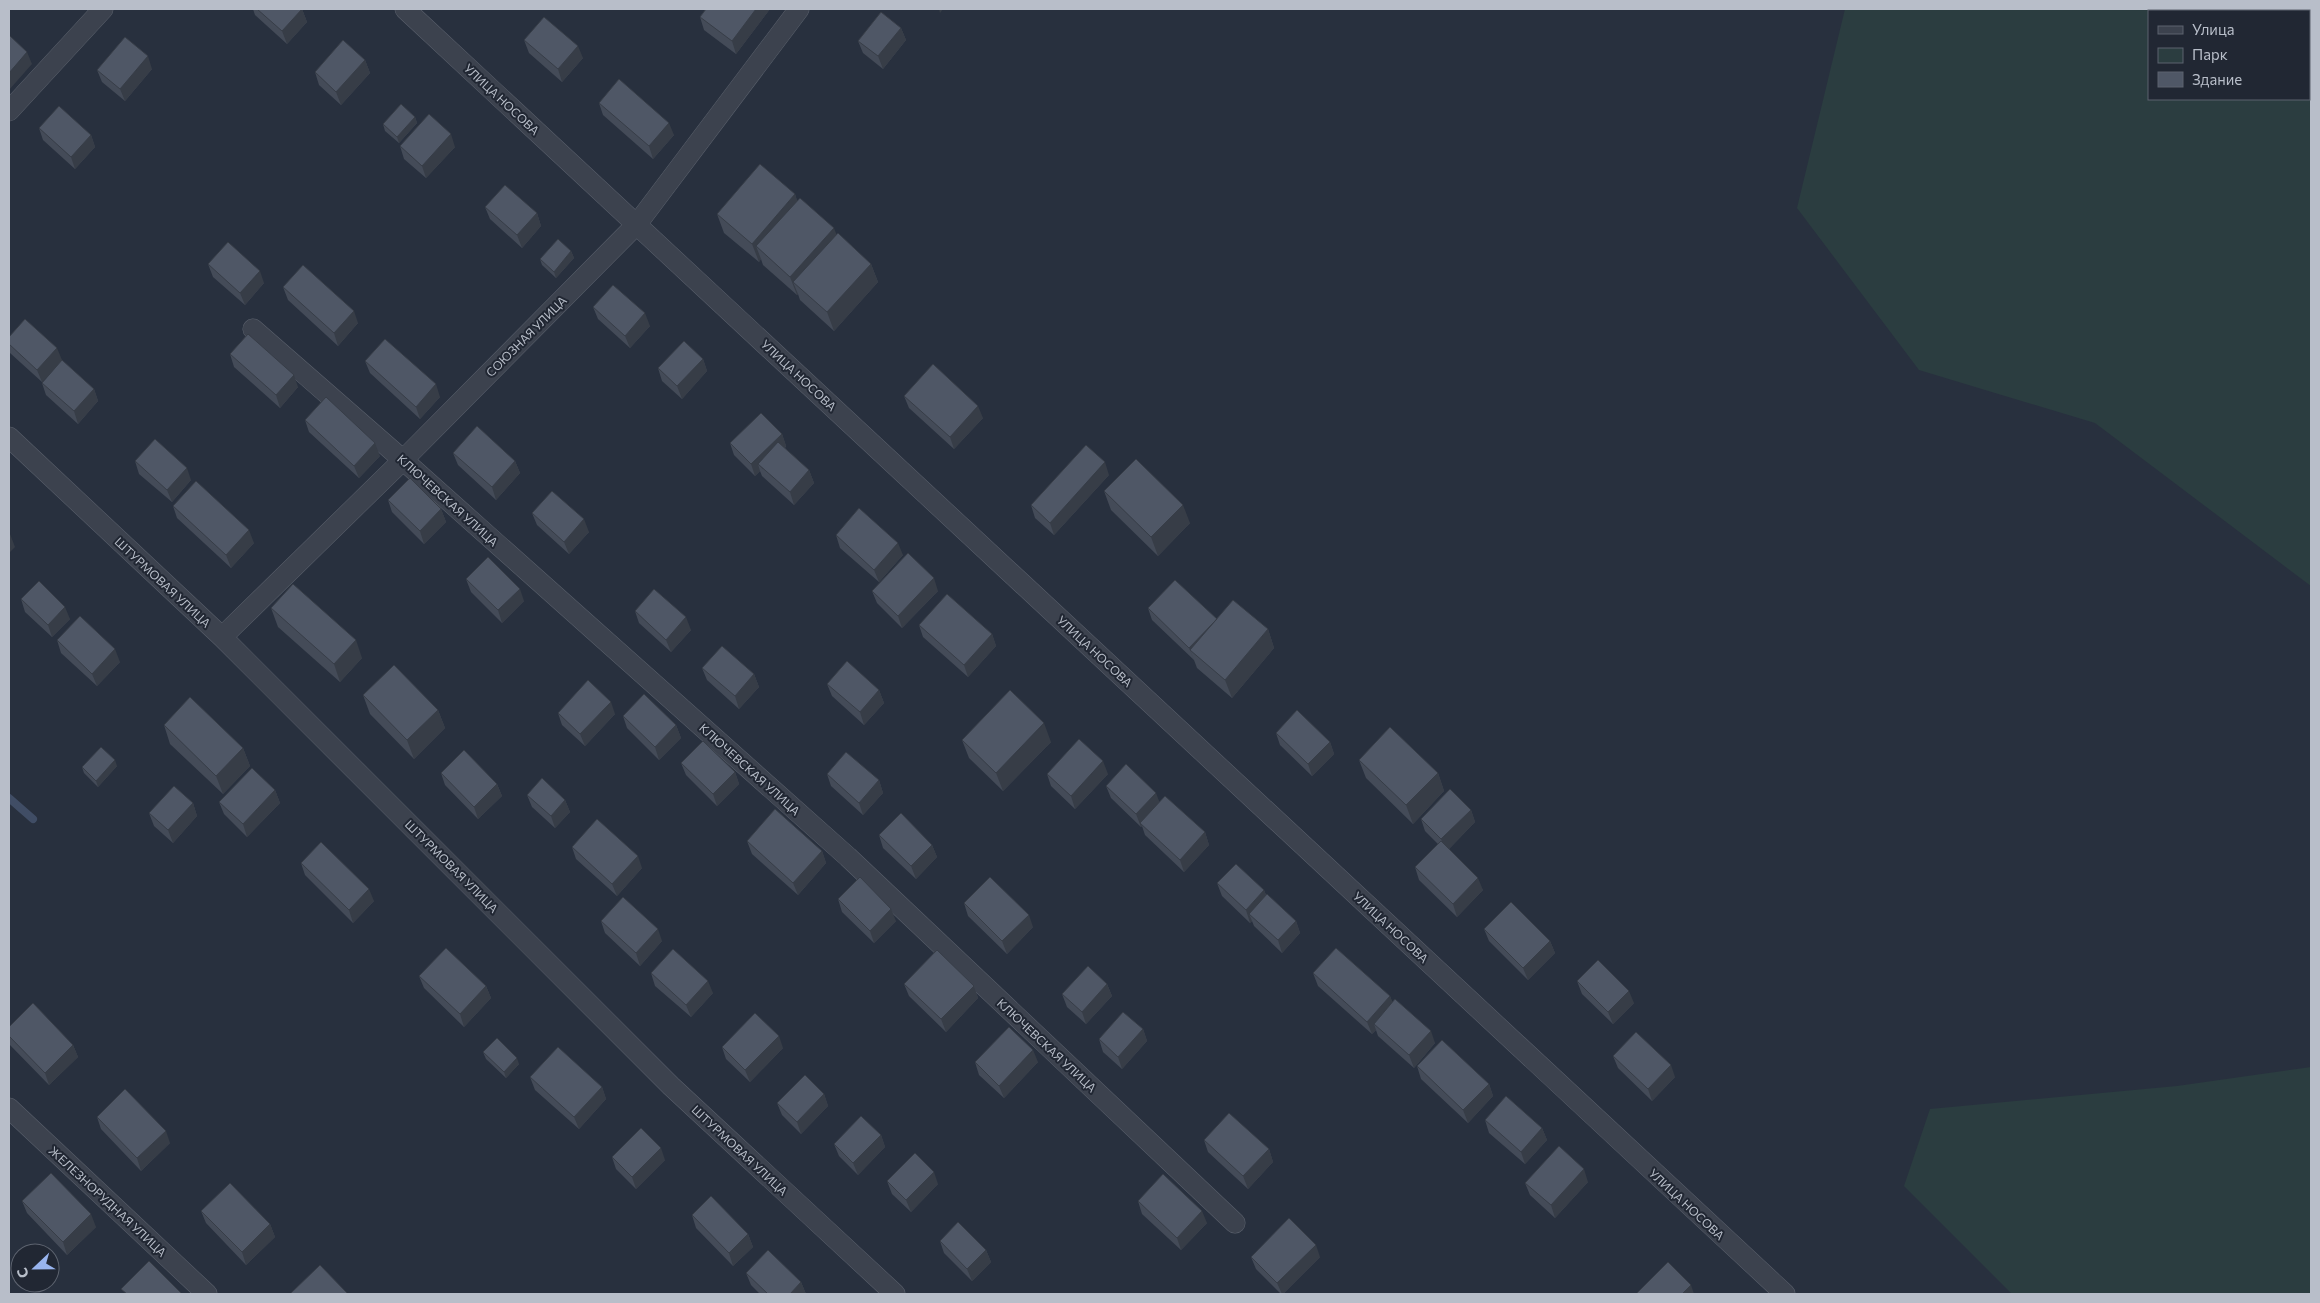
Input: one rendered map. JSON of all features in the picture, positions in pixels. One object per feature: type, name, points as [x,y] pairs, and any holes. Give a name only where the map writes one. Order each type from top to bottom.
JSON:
[{"type":"street","points":[[9,111],[104,9]]},
{"type":"street","name":"УЛИЦА НОСОВА","points":[[405,9],[1785,1294]]},
{"type":"street","name":"СОЮЗНАЯ УЛИЦА","points":[[222,637],[403,460],[637,224],[800,9]]},
{"type":"street","name":"КЛЮЧЕВСКАЯ УЛИЦА","points":[[253,329],[403,460],[848,857],[1235,1223]]},
{"type":"street","name":"ШТУРМОВАЯ УЛИЦА","points":[[9,438],[222,637],[671,1086],[895,1294]]},
{"type":"street","name":"ЖЕЛЕЗНОРУДНАЯ УЛИЦА","points":[[9,1108],[207,1294]]},
{"type":"green space","points":[[1845,9],[2311,9],[2311,586],[2095,423],[1919,370],[1797,208]]},
{"type":"green space","points":[[2311,1067],[2311,1294],[2012,1294],[1904,1186],[1930,1109],[2177,1086]]},
{"type":"building","points":[[257,9],[302,9],[282,31]]},
{"type":"building","points":[[706,9],[756,9],[732,41],[700,17]]},
{"type":"building","points":[[881,12],[901,28],[878,56],[858,41]]},
{"type":"building","points":[[544,17],[578,46],[558,69],[524,40]]},
{"type":"building","points":[[9,35],[27,52],[9,73]]},
{"type":"building","points":[[125,37],[148,56],[120,89],[97,70]]},
{"type":"building","points":[[343,40],[365,60],[336,92],[315,72]]},
{"type":"building","points":[[619,79],[669,123],[649,146],[599,103]]},
{"type":"building","points":[[401,104],[415,117],[397,137],[383,124]]},
{"type":"building","points":[[59,106],[91,135],[71,157],[39,128]]},
{"type":"building","points":[[429,114],[451,134],[422,166],[400,146]]},
{"type":"building","points":[[760,164],[795,194],[752,244],[717,214]]},
{"type":"building","points":[[505,185],[537,213],[517,235],[485,207]]},
{"type":"building","points":[[800,198],[834,228],[790,277],[756,246]]},
{"type":"building","points":[[838,233],[871,264],[827,312],[793,282]]},
{"type":"building","points":[[558,239],[571,251],[554,272],[540,259]]},
{"type":"building","points":[[228,242],[260,271],[240,293],[208,264]]},
{"type":"building","points":[[303,265],[354,311],[334,333],[283,287]]},
{"type":"building","points":[[613,285],[645,313],[625,336],[593,307]]},
{"type":"building","points":[[25,319],[57,348],[37,370],[9,344],[9,337]]},
{"type":"building","points":[[248,334],[294,375],[276,395],[230,354]]},
{"type":"building","points":[[385,339],[436,384],[416,407],[365,361]]},
{"type":"building","points":[[684,341],[703,359],[677,386],[658,368]]},
{"type":"building","points":[[62,360],[94,389],[74,411],[42,383]]},
{"type":"building","points":[[933,364],[978,406],[950,437],[904,396]]},
{"type":"building","points":[[326,397],[375,443],[354,466],[305,420]]},
{"type":"building","points":[[761,413],[782,434],[751,464],[730,443]]},
{"type":"building","points":[[477,426],[515,461],[492,487],[453,453]]},
{"type":"building","points":[[155,439],[187,468],[167,490],[135,461]]},
{"type":"building","points":[[778,442],[809,470],[790,492],[758,464]]},
{"type":"building","points":[[1086,445],[1105,462],[1050,523],[1031,505]]},
{"type":"building","points":[[1136,459],[1183,505],[1151,537],[1104,491]]},
{"type":"building","points":[[410,478],[441,509],[420,531],[388,500]]},
{"type":"building","points":[[196,481],[249,530],[226,555],[173,506]]},
{"type":"building","points":[[552,491],[584,519],[564,542],[532,513]]},
{"type":"building","points":[[859,508],[898,543],[874,570],[836,535]]},
{"type":"building","points":[[908,553],[934,578],[898,616],[872,591]]},
{"type":"building","points":[[488,557],[520,589],[498,610],[466,579]]},
{"type":"building","points":[[1175,580],[1217,619],[1189,648],[1148,608]]},
{"type":"building","points":[[39,581],[65,607],[48,625],[21,599]]},
{"type":"building","points":[[293,584],[356,640],[334,664],[271,608]]},
{"type":"building","points":[[654,589],[686,617],[666,640],[635,611]]},
{"type":"building","points":[[947,594],[992,634],[964,665],[919,625]]},
{"type":"building","points":[[1233,600],[1268,629],[1225,680],[1190,650]]},
{"type":"building","points":[[80,616],[115,649],[92,674],[57,640]]},
{"type":"building","points":[[722,646],[754,674],[735,696],[702,668]]},
{"type":"building","points":[[847,661],[879,690],[860,712],[827,684]]},
{"type":"building","points":[[394,665],[438,710],[407,740],[363,695]]},
{"type":"building","points":[[588,680],[611,702],[580,734],[558,713]]},
{"type":"building","points":[[1010,690],[1044,723],[996,773],[962,740]]},
{"type":"building","points":[[644,694],[676,725],[655,747],[623,716]]},
{"type":"building","points":[[190,697],[243,748],[216,776],[164,725]]},
{"type":"building","points":[[1297,710],[1330,742],[1308,764],[1276,733]]},
{"type":"building","points":[[1390,727],[1438,773],[1406,805],[1359,760]]},
{"type":"building","points":[[1079,739],[1103,761],[1071,796],[1047,774]]},
{"type":"building","points":[[703,741],[735,772],[713,794],[681,763]]},
{"type":"building","points":[[101,747],[115,760],[96,781],[82,767]]},
{"type":"building","points":[[464,750],[497,784],[474,807],[441,773]]},
{"type":"building","points":[[846,752],[879,780],[859,803],[827,774]]},
{"type":"building","points":[[1126,764],[1156,793],[1136,814],[1106,786]]},
{"type":"building","points":[[252,768],[275,790],[243,824],[219,802]]},
{"type":"building","points":[[542,778],[565,800],[551,816],[527,795]]},
{"type":"building","points":[[174,786],[193,803],[168,830],[149,813]]},
{"type":"building","points":[[1450,789],[1471,810],[1441,839],[1421,819]]},
{"type":"building","points":[[1165,796],[1205,832],[1180,860],[1140,823]]},
{"type":"building","points":[[775,809],[822,851],[793,883],[747,841]]},
{"type":"building","points":[[901,813],[932,845],[911,866],[879,835]]},
{"type":"building","points":[[597,819],[638,856],[612,884],[572,847]]},
{"type":"building","points":[[1441,841],[1478,878],[1453,904],[1415,867]]},
{"type":"building","points":[[321,842],[369,889],[349,910],[301,863]]},
{"type":"building","points":[[1236,864],[1264,890],[1246,910],[1217,883]]},
{"type":"building","points":[[860,877],[891,909],[870,931],[838,899]]},
{"type":"building","points":[[990,877],[1029,915],[1002,941],[964,903]]},
{"type":"building","points":[[1267,894],[1296,921],[1278,940],[1249,914]]},
{"type":"building","points":[[623,897],[658,929],[636,953],[601,921]]},
{"type":"building","points":[[1511,902],[1550,941],[1523,968],[1484,929]]},
{"type":"building","points":[[446,948],[486,986],[460,1014],[419,976]]},
{"type":"building","points":[[1336,948],[1390,996],[1367,1022],[1313,973]]},
{"type":"building","points":[[673,949],[708,981],[686,1005],[651,973]]},
{"type":"building","points":[[937,950],[974,986],[941,1019],[904,984]]},
{"type":"building","points":[[1598,960],[1629,991],[1608,1012],[1577,981]]},
{"type":"building","points":[[1088,966],[1107,984],[1082,1012],[1062,994]]},
{"type":"building","points":[[1395,999],[1431,1031],[1409,1055],[1374,1024]]},
{"type":"building","points":[[33,1003],[73,1045],[45,1073],[9,1036],[9,1027]]},
{"type":"building","points":[[1123,1012],[1143,1029],[1118,1057],[1099,1039]]},
{"type":"building","points":[[755,1013],[779,1036],[745,1070],[722,1047]]},
{"type":"building","points":[[1009,1027],[1033,1050],[999,1086],[975,1062]]},
{"type":"building","points":[[1636,1032],[1671,1065],[1648,1089],[1613,1056]]},
{"type":"building","points":[[497,1038],[517,1058],[504,1072],[483,1052]]},
{"type":"building","points":[[1442,1040],[1489,1084],[1463,1110],[1417,1066]]},
{"type":"building","points":[[558,1047],[602,1087],[574,1117],[530,1077]]},
{"type":"building","points":[[805,1075],[824,1094],[797,1122],[777,1103]]},
{"type":"building","points":[[125,1089],[166,1131],[137,1158],[97,1117]]},
{"type":"building","points":[[1506,1096],[1542,1128],[1521,1152],[1485,1120]]},
{"type":"building","points":[[1229,1113],[1269,1149],[1243,1176],[1204,1140]]},
{"type":"building","points":[[861,1116],[881,1135],[853,1163],[834,1144]]},
{"type":"building","points":[[641,1128],[661,1148],[632,1177],[612,1157]]},
{"type":"building","points":[[1559,1146],[1584,1169],[1551,1205],[1525,1183]]},
{"type":"building","points":[[915,1153],[934,1172],[906,1200],[887,1181]]},
{"type":"building","points":[[51,1173],[91,1214],[63,1242],[22,1201]]},
{"type":"building","points":[[1163,1174],[1202,1211],[1177,1238],[1138,1201]]},
{"type":"building","points":[[230,1183],[270,1224],[242,1252],[201,1211]]},
{"type":"building","points":[[711,1196],[748,1234],[729,1253],[692,1215]]},
{"type":"building","points":[[1289,1218],[1316,1245],[1277,1283],[1251,1257]]},
{"type":"building","points":[[958,1222],[986,1250],[967,1269],[940,1241]]},
{"type":"building","points":[[768,1250],[801,1282],[790,1294],[768,1294],[746,1273]]},
{"type":"building","points":[[149,1261],[182,1294],[127,1294],[121,1289]]},
{"type":"building","points":[[1668,1262],[1691,1285],[1682,1294],[1636,1294]]},
{"type":"building","points":[[320,1265],[348,1294],[291,1293]]},
{"type":"waterway","points":[[9,798],[33,819]]}]
